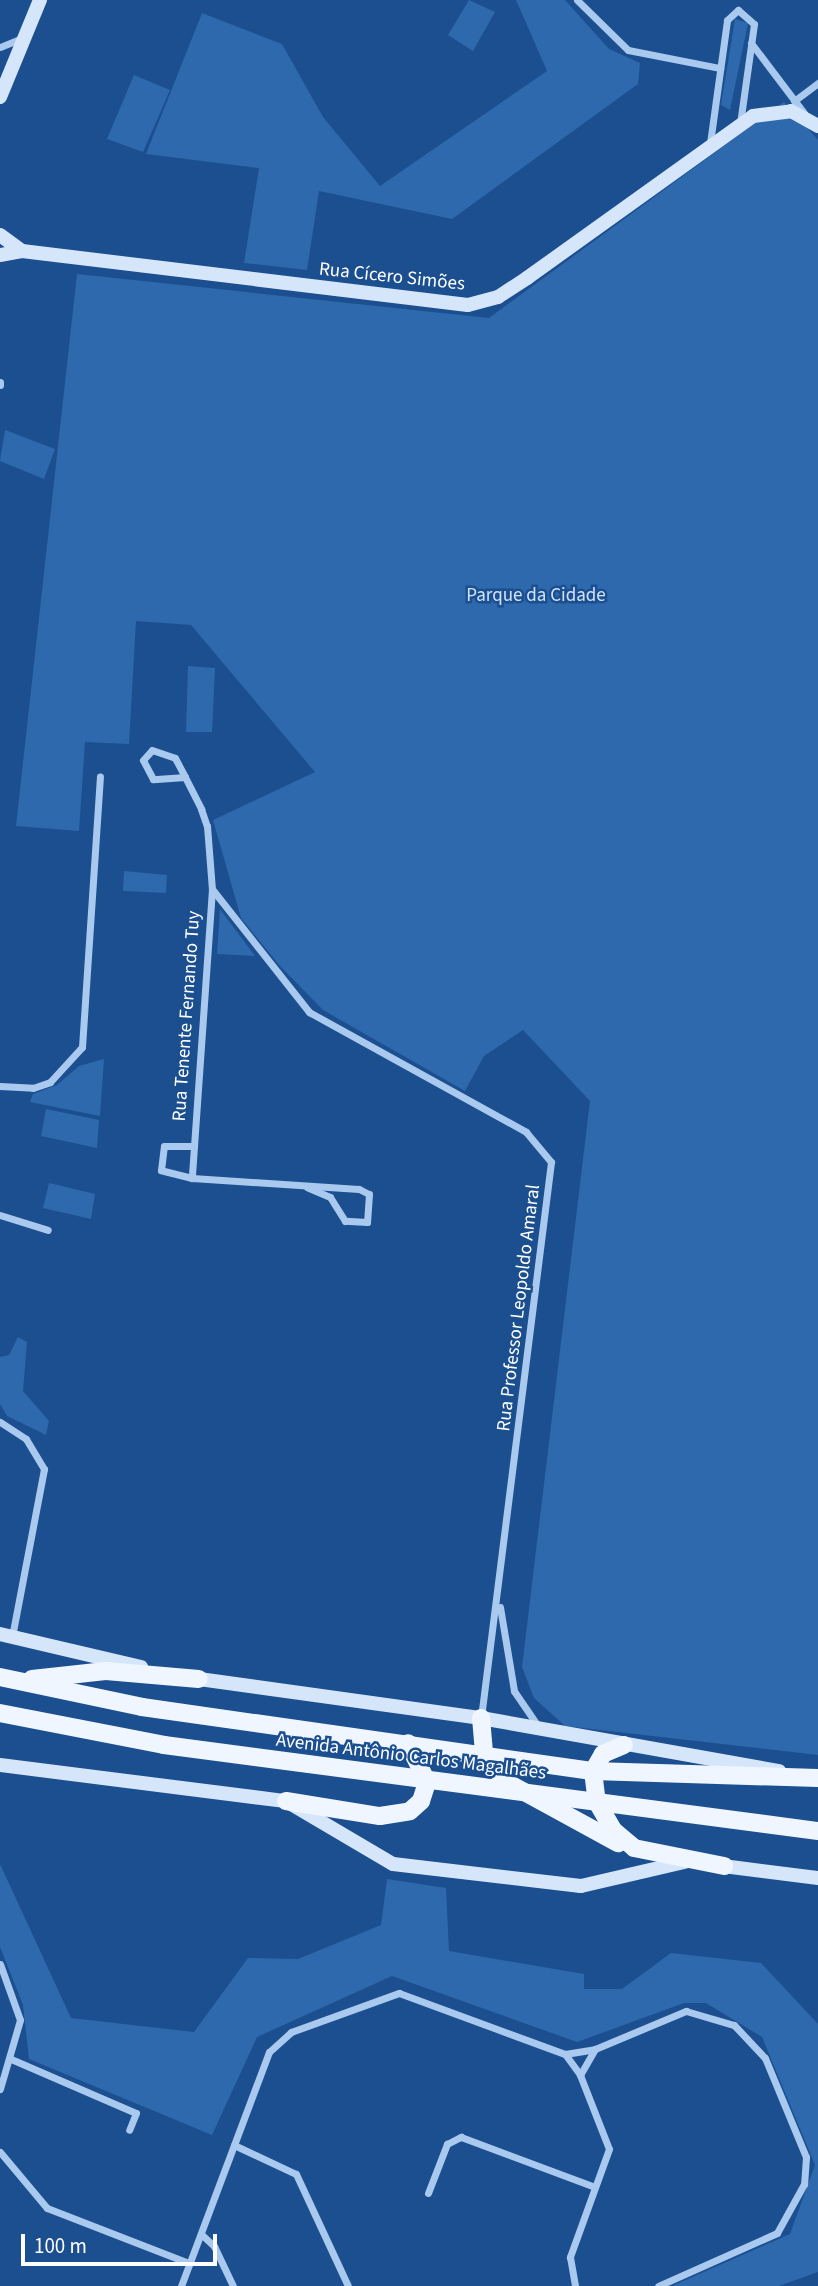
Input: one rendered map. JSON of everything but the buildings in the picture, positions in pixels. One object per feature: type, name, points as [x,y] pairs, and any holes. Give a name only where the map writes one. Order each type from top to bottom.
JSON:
[{"type":"main road","points":[[0,1676],[38,1679],[106,1671],[199,1679]]},
{"type":"main road","name":"Avenida Antônio Carlos Magalhães","points":[[0,1676],[142,1707],[593,1771],[811,1777]]},
{"type":"main road","name":"Avenida Antônio Carlos Magalhães","points":[[4,1714],[164,1745],[426,1782],[818,1831]]},
{"type":"main road","points":[[481,1718],[484,1754],[506,1782],[634,1848],[724,1866]]},
{"type":"main road","points":[[286,1801],[393,1816],[416,1807],[426,1782],[408,1743]]},
{"type":"main road","points":[[624,1745],[603,1754],[593,1771],[597,1802],[614,1831],[634,1848]]},
{"type":"street","points":[[0,97],[40,0]]},
{"type":"street","points":[[577,0],[628,50],[720,68]]},
{"type":"street","points":[[710,143],[720,68],[732,13],[752,16],[740,124]]},
{"type":"street","points":[[0,47],[26,37]]},
{"type":"street","points":[[751,43],[804,114],[818,127]]},
{"type":"street","points":[[794,101],[818,83]]},
{"type":"street","points":[[740,124],[766,112],[804,114]]},
{"type":"street","name":"Rua Cícero Simões","points":[[0,255],[22,251],[476,304],[527,278],[710,143],[740,124]]},
{"type":"street","name":"Rua Cícero Simões","points":[[0,235],[22,251]]},
{"type":"street","points":[[185,777],[153,779],[143,767],[146,754],[169,752],[185,777],[206,827],[212,889]]},
{"type":"street","points":[[0,1086],[33,1088],[50,1082],[82,1047],[100,777]]},
{"type":"street","name":"Rua Tenente Fernando Tuy","points":[[192,1178],[212,889]]},
{"type":"street","name":"Rua Professor Leopoldo Amaral","points":[[212,889],[320,1021],[526,1132],[546,1150],[549,1192],[499,1599],[481,1718]]},
{"type":"street","name":"Rua Tenente Fernando Tuy","points":[[194,1146],[164,1146],[161,1170],[192,1178],[365,1191],[367,1222],[345,1221],[330,1197],[307,1188]]},
{"type":"street","points":[[0,1215],[48,1230]]},
{"type":"street","points":[[0,1422],[26,1439],[44,1469],[6,1636]]},
{"type":"street","name":"Rua Professor Leopoldo Amaral","points":[[499,1599],[514,1691],[546,1733]]},
{"type":"street","name":"Avenida Antônio Carlos Magalhães","points":[[6,1636],[199,1679],[481,1718],[546,1733],[811,1777]]},
{"type":"street","points":[[0,1765],[286,1801],[393,1864],[581,1886],[676,1862],[818,1878]]},
{"type":"street","points":[[0,1964],[20,2020],[11,2059],[0,2089]]},
{"type":"street","points":[[181,2286],[234,2146],[279,2041],[387,1993],[410,1995],[565,2054],[595,2049],[686,2011],[734,2025],[765,2058],[806,2157],[804,2184],[777,2233],[658,2286]]},
{"type":"street","points":[[580,2075],[595,2049]]},
{"type":"street","points":[[565,2054],[580,2075],[607,2137],[595,2188],[570,2257],[575,2286]]},
{"type":"street","points":[[11,2059],[136,2113],[129,2130]]},
{"type":"street","points":[[428,2193],[447,2144],[461,2137],[595,2188]]},
{"type":"street","points":[[234,2146],[296,2174],[348,2286]]},
{"type":"street","points":[[0,2152],[47,2208],[189,2263]]},
{"type":"street","points":[[201,2234],[214,2246],[233,2286]]},
{"type":"green space","points":[[469,0],[495,12],[473,51],[448,35]]},
{"type":"green space","points":[[516,0],[565,0],[609,49],[640,63],[638,84],[452,219],[319,191],[307,270],[244,263],[259,168],[146,154],[202,13],[282,44],[323,117],[380,186],[547,71]]},
{"type":"green space","points":[[735,19],[748,23],[730,110],[721,105]]},
{"type":"green space","points":[[134,75],[170,90],[143,152],[107,139]]},
{"type":"green space","name":"Parque da Cidade","points":[[784,102],[818,140],[818,1755],[565,1726],[534,1698],[522,1667],[590,1101],[523,1030],[484,1056],[465,1091],[323,1010],[280,966],[241,918],[213,820],[315,772],[191,625],[136,621],[129,744],[85,742],[79,831],[16,826],[77,274],[489,318]]},
{"type":"green space","points":[[5,430],[55,449],[44,479],[0,461]]},
{"type":"green space","points":[[188,666],[215,668],[212,732],[186,732]]},
{"type":"green space","points":[[124,871],[167,875],[166,893],[123,891]]},
{"type":"green space","points":[[220,909],[255,956],[217,954]]},
{"type":"green space","points":[[104,1059],[100,1116],[30,1102],[33,1094],[57,1085],[79,1066]]},
{"type":"green space","points":[[46,1109],[99,1120],[97,1148],[41,1136]]},
{"type":"green space","points":[[49,1183],[95,1194],[91,1219],[43,1208]]},
{"type":"green space","points":[[18,1337],[27,1342],[23,1391],[49,1421],[46,1435],[7,1416],[0,1404],[0,1357],[9,1355]]},
{"type":"green space","points":[[0,1864],[71,2018],[194,2032],[248,1958],[298,1959],[381,1925],[387,1879],[446,1888],[449,1951],[584,1974],[584,1989],[622,1989],[671,1953],[761,1963],[818,2024],[818,2272],[779,2286],[672,2286],[790,2234],[815,2165],[762,2037],[706,2003],[684,2003],[577,2042],[392,1976],[257,2037],[212,2135],[29,2059],[23,2005],[0,1947]]}]
